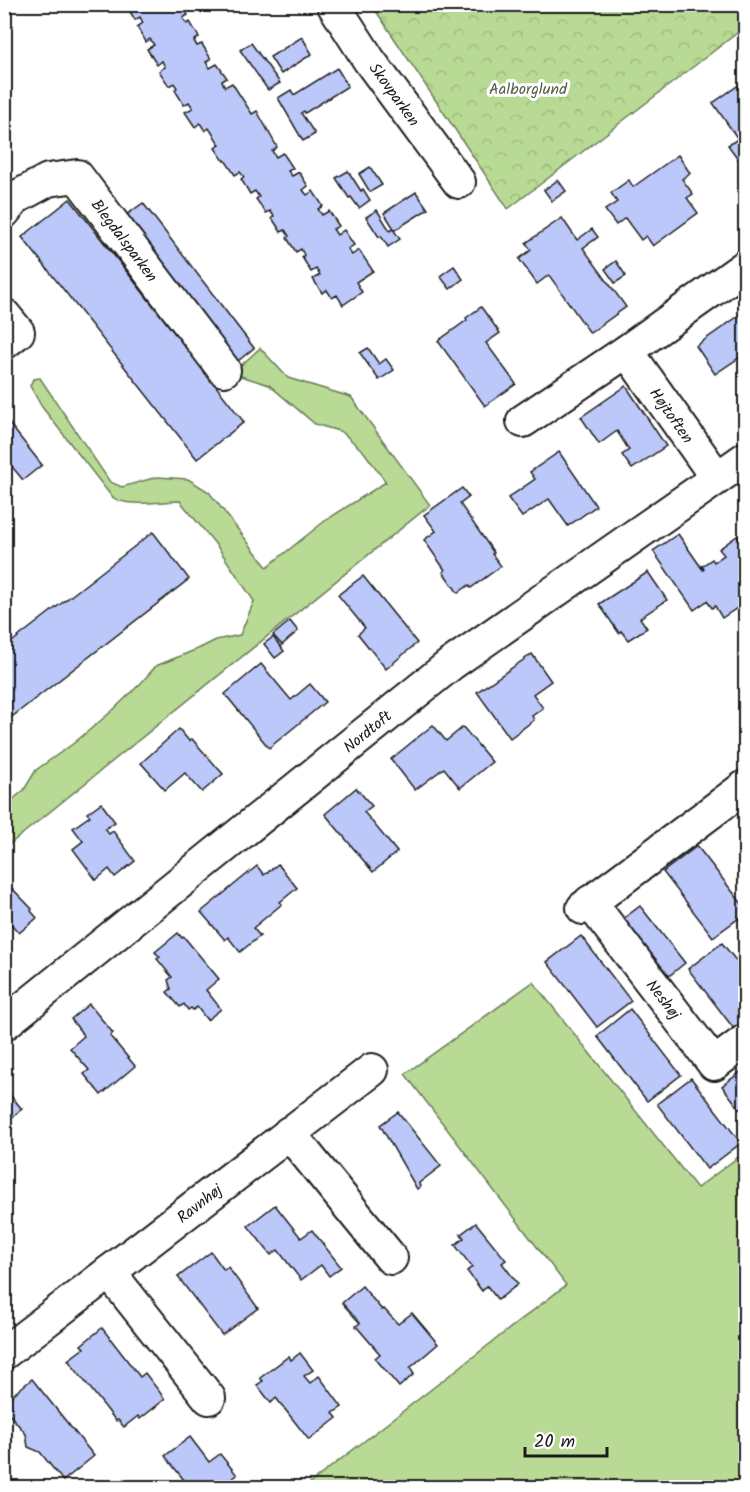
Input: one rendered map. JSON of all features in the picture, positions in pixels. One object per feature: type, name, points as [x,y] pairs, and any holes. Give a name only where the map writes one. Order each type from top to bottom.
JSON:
[{"type":"street","name":"Skovparken","points":[[333,4],[369,60],[459,182]]},
{"type":"street","name":"Blegdalsparken","points":[[4,212],[15,198],[48,180],[77,176],[224,370]]},
{"type":"street","points":[[523,421],[627,351],[746,266]]},
{"type":"street","points":[[4,315],[18,332],[4,343]]},
{"type":"street","name":"Højtoften","points":[[627,351],[717,478]]},
{"type":"street","name":"Nordtoft","points":[[4,1024],[451,664],[746,458]]},
{"type":"street","name":"Neshøj","points":[[746,786],[586,905],[714,1064],[746,1040]]},
{"type":"street","name":"Ravnhøj","points":[[4,1353],[372,1070]]},
{"type":"street","points":[[289,1133],[392,1258]]},
{"type":"street","points":[[109,1272],[209,1398]]},
{"type":"green space","name":"Aalborglund","points":[[372,5],[745,5],[745,27],[508,209]]},
{"type":"green space","points":[[260,348],[288,378],[351,397],[430,505],[5,848],[5,806],[24,790],[36,770],[74,743],[112,711],[156,666],[216,640],[240,635],[254,601],[217,546],[180,501],[135,503],[112,497],[42,407],[30,386],[33,379],[40,378],[110,482],[122,487],[157,477],[188,479],[209,492],[267,567],[326,520],[386,482],[364,452],[342,432],[315,424],[269,385],[241,376],[236,370]]},
{"type":"green space","points":[[533,982],[697,1188],[745,1152],[745,1487],[305,1487],[566,1285],[405,1074]]},
{"type":"building","points":[[181,4],[188,15],[183,18],[187,24],[190,22],[199,37],[194,41],[197,46],[202,44],[211,59],[206,62],[210,68],[217,64],[227,78],[222,81],[225,87],[232,83],[252,114],[257,111],[277,147],[272,151],[276,157],[283,153],[293,168],[288,171],[292,176],[299,172],[308,186],[303,190],[307,195],[313,191],[323,206],[318,209],[322,215],[329,211],[339,226],[333,229],[337,235],[344,230],[354,245],[348,249],[352,255],[359,250],[373,271],[356,282],[362,292],[343,305],[337,295],[332,298],[327,290],[322,293],[313,279],[320,275],[316,269],[311,272],[302,257],[304,255],[301,249],[296,252],[285,230],[281,232],[272,218],[274,216],[270,211],[266,213],[256,199],[259,197],[255,191],[250,194],[241,179],[244,177],[240,172],[235,175],[224,161],[215,148],[220,145],[209,128],[205,131],[200,123],[195,127],[185,112],[193,108],[189,102],[184,105],[175,90],[177,88],[174,83],[169,86],[159,71],[165,67],[162,61],[157,65],[147,49],[154,45],[150,39],[146,42],[137,27],[143,23],[140,17],[135,20],[126,5]]},
{"type":"building","points":[[302,37],[312,54],[281,74],[270,57]]},
{"type":"building","points":[[251,43],[280,83],[268,90],[240,50]]},
{"type":"building","points":[[337,68],[348,86],[305,113],[304,111],[301,113],[315,134],[303,141],[278,98],[291,90],[294,95]]},
{"type":"building","points":[[743,82],[746,86],[746,170],[728,145],[738,139],[713,103]]},
{"type":"building","points":[[678,155],[690,173],[682,179],[693,194],[687,198],[698,213],[653,246],[646,236],[641,240],[625,218],[616,225],[605,210],[617,202],[611,193],[629,180],[633,187]]},
{"type":"building","points":[[370,167],[382,185],[370,192],[359,174]]},
{"type":"building","points":[[348,171],[370,200],[359,208],[351,197],[349,198],[336,178]]},
{"type":"building","points":[[558,180],[566,191],[552,201],[544,190]]},
{"type":"building","points":[[416,192],[428,209],[395,230],[384,213]]},
{"type":"building","points":[[70,199],[244,422],[197,459],[22,237]]},
{"type":"building","points":[[143,203],[254,348],[238,361],[125,216]]},
{"type":"building","points":[[377,210],[390,231],[393,229],[400,239],[388,247],[366,217]]},
{"type":"building","points":[[562,218],[577,240],[592,229],[598,237],[583,248],[626,307],[590,333],[549,275],[537,284],[519,259],[531,250],[526,243]]},
{"type":"building","points":[[616,261],[626,276],[615,283],[605,269]]},
{"type":"building","points":[[454,266],[463,279],[450,289],[440,276]]},
{"type":"building","points":[[481,307],[500,333],[486,343],[516,384],[485,406],[438,341]]},
{"type":"building","points":[[740,315],[746,323],[746,353],[715,374],[696,346]]},
{"type":"building","points":[[368,348],[379,364],[386,359],[394,370],[379,380],[360,353]]},
{"type":"building","points":[[626,386],[666,446],[632,469],[622,455],[629,450],[617,431],[599,444],[581,417]]},
{"type":"building","points":[[4,417],[42,465],[23,480],[4,457]]},
{"type":"building","points":[[559,452],[596,506],[568,526],[549,499],[522,517],[508,498],[535,479],[530,472]]},
{"type":"building","points":[[462,488],[469,497],[460,504],[501,566],[471,588],[469,585],[458,593],[424,540],[436,531],[424,515]]},
{"type":"building","points":[[153,532],[189,579],[4,723],[4,648]]},
{"type":"building","points":[[678,534],[703,570],[702,566],[724,555],[719,549],[737,536],[746,547],[746,602],[722,618],[715,606],[712,608],[707,601],[694,610],[653,551]]},
{"type":"building","points":[[648,572],[667,600],[640,618],[647,628],[628,640],[621,631],[619,633],[599,604]]},
{"type":"building","points":[[363,576],[417,643],[386,669],[358,634],[365,628],[338,595]]},
{"type":"building","points":[[290,621],[298,631],[282,645],[273,635]]},
{"type":"building","points":[[273,637],[284,651],[275,658],[264,644]]},
{"type":"building","points":[[532,654],[551,681],[533,694],[543,708],[532,716],[534,720],[510,738],[477,692]]},
{"type":"building","points":[[261,664],[291,700],[310,684],[325,702],[269,748],[225,694]]},
{"type":"building","points":[[433,725],[446,741],[463,727],[492,762],[460,788],[444,768],[415,790],[391,759]]},
{"type":"building","points":[[179,729],[189,741],[192,739],[223,774],[202,792],[185,773],[165,790],[141,763]]},
{"type":"building","points":[[356,788],[372,806],[364,812],[397,852],[373,872],[325,814]]},
{"type":"building","points":[[101,803],[115,822],[105,829],[109,834],[113,831],[135,861],[115,877],[109,869],[96,880],[73,849],[83,841],[73,828],[90,816],[87,813]]},
{"type":"building","points":[[697,846],[746,909],[746,913],[713,937],[663,872]]},
{"type":"building","points":[[278,864],[297,888],[253,928],[260,936],[240,952],[228,937],[225,940],[201,912],[257,866],[264,875]]},
{"type":"building","points":[[4,880],[32,909],[31,911],[37,918],[19,933],[11,924],[4,929]]},
{"type":"building","points":[[640,906],[685,963],[669,976],[623,919]]},
{"type":"building","points":[[178,933],[182,938],[184,937],[219,979],[206,990],[221,1009],[207,1020],[197,1007],[188,1010],[184,1004],[180,1007],[167,992],[171,989],[168,980],[172,977],[157,959],[160,957],[155,952]]},
{"type":"building","points":[[581,936],[631,1001],[597,1027],[547,962]]},
{"type":"building","points":[[722,943],[746,973],[746,1029],[738,1034],[688,969]]},
{"type":"building","points":[[89,1004],[113,1033],[110,1036],[135,1066],[101,1095],[84,1074],[89,1070],[70,1048],[84,1036],[71,1019]]},
{"type":"building","points":[[630,1009],[681,1075],[647,1101],[597,1036]]},
{"type":"building","points":[[746,1068],[746,1117],[722,1086]]},
{"type":"building","points":[[691,1078],[741,1143],[707,1169],[657,1104]]},
{"type":"building","points":[[4,1088],[22,1109],[4,1124]]},
{"type":"building","points":[[398,1112],[441,1166],[419,1183],[420,1187],[417,1189],[380,1125]]},
{"type":"building","points":[[275,1205],[301,1238],[312,1230],[341,1267],[329,1276],[321,1265],[301,1280],[278,1250],[271,1255],[248,1226]]},
{"type":"building","points":[[476,1223],[506,1260],[502,1263],[518,1284],[498,1300],[487,1286],[482,1291],[467,1271],[472,1267],[455,1245],[464,1238],[461,1234]]},
{"type":"building","points":[[211,1252],[224,1270],[228,1267],[258,1308],[222,1335],[178,1277]]},
{"type":"building","points":[[362,1286],[382,1310],[384,1309],[398,1324],[412,1313],[438,1344],[410,1368],[414,1374],[399,1387],[375,1358],[380,1354],[356,1326],[360,1323],[342,1303]]},
{"type":"building","points":[[102,1328],[140,1377],[145,1373],[165,1399],[140,1419],[138,1416],[124,1427],[118,1420],[116,1421],[68,1360],[84,1348],[81,1345]]},
{"type":"building","points":[[300,1353],[313,1370],[304,1376],[310,1383],[319,1376],[342,1407],[333,1413],[337,1418],[309,1440],[276,1398],[271,1403],[257,1385],[263,1381],[260,1378],[289,1356],[291,1360]]},
{"type":"building","points":[[32,1379],[94,1456],[63,1481],[40,1452],[28,1447],[26,1434],[4,1408],[4,1402]]},
{"type":"building","points":[[190,1437],[209,1462],[220,1454],[237,1475],[226,1483],[229,1488],[175,1488],[184,1480],[165,1456]]}]
